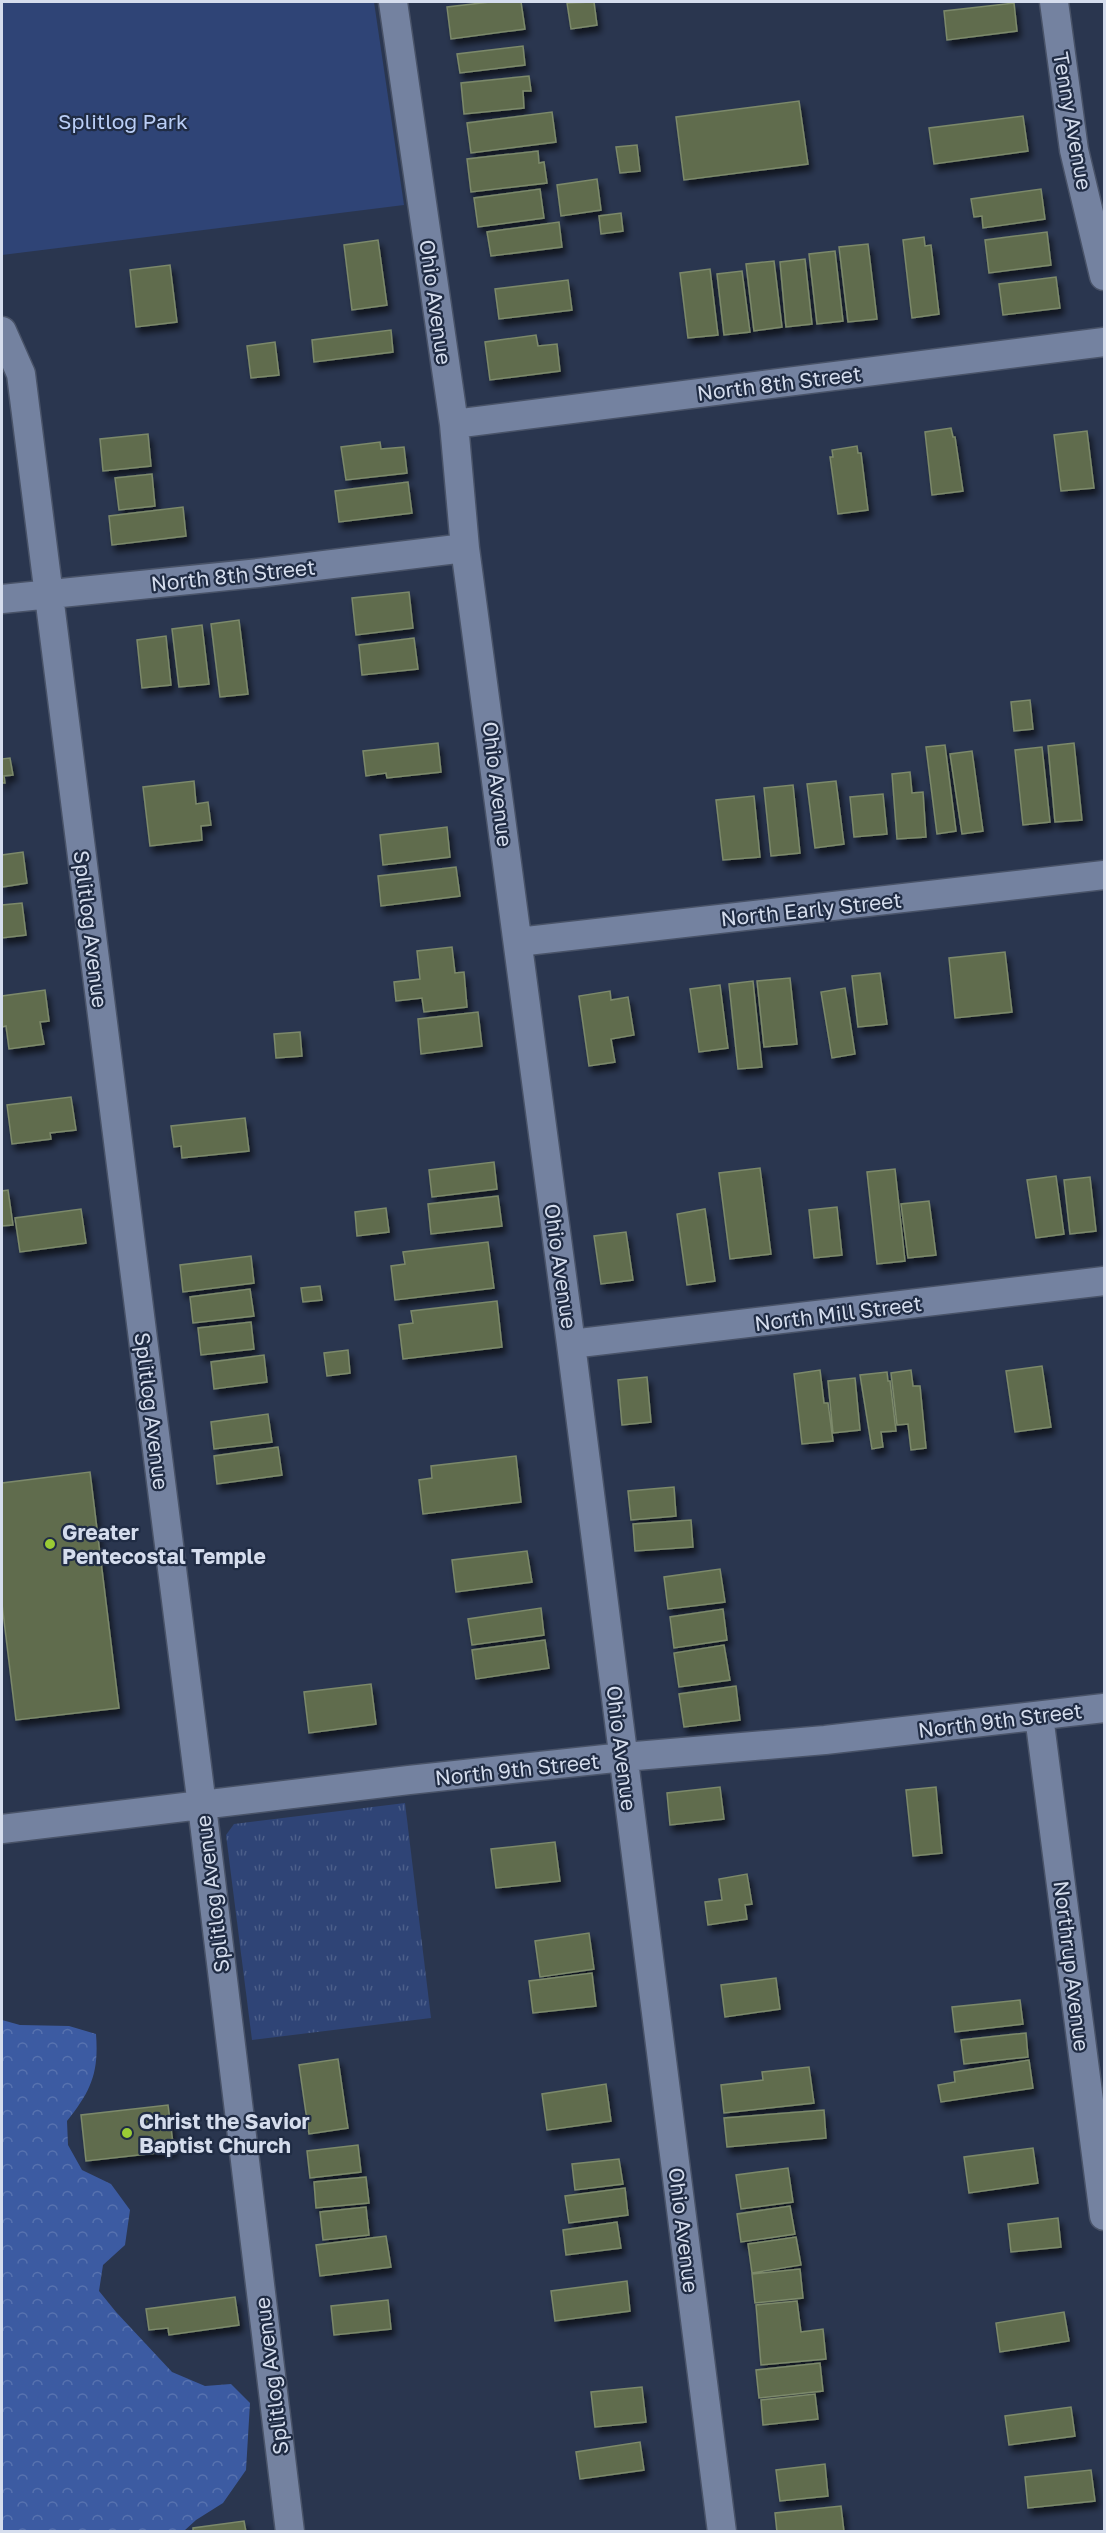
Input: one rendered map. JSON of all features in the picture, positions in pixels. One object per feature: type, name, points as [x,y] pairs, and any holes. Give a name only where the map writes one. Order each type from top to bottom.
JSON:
[{"type":"street","name":"Ohio Avenue","points":[[393,2],[454,424],[465,548],[571,1344],[722,2532]]},
{"type":"street","name":"Tenny Avenue","points":[[1054,2],[1074,150],[1104,276]]},
{"type":"street","name":"Splitlog Avenue","points":[[2,331],[21,374],[202,1806],[290,2532]]},
{"type":"street","name":"North 8th Street","points":[[454,424],[1104,342]]},
{"type":"street","name":"North 8th Street","points":[[2,599],[258,573],[465,548]]},
{"type":"street","name":"North Early Street","points":[[518,942],[1104,875]]},
{"type":"street","name":"North Mill Street","points":[[571,1344],[1104,1281]]},
{"type":"street","name":"North 9th Street","points":[[2,1829],[409,1780],[624,1757],[825,1740],[1104,1708]]},
{"type":"street","name":"Northrup Avenue","points":[[1040,1716],[1104,2216]]},
{"type":"green space","name":"Splitlog Park","points":[[2,2],[374,2],[404,205],[2,255]]},
{"type":"green space","points":[[405,1803],[431,2018],[252,2040],[226,1835],[234,1824]]},
{"type":"green space","points":[[2,2020],[20,2025],[69,2026],[96,2034],[96,2060],[92,2081],[88,2091],[67,2121],[68,2145],[82,2170],[111,2184],[130,2210],[125,2245],[103,2265],[99,2291],[172,2372],[205,2386],[231,2384],[250,2403],[246,2470],[223,2503],[196,2520],[184,2531],[2,2531]]},
{"type":"building","points":[[490,2],[521,2],[525,29],[451,39],[447,7]]},
{"type":"building","points":[[594,2],[597,25],[571,29],[567,3]]},
{"type":"building","points":[[1014,3],[1017,31],[947,40],[944,11]]},
{"type":"building","points":[[523,46],[525,65],[460,73],[457,54]]},
{"type":"building","points":[[529,76],[531,91],[523,91],[524,108],[464,114],[461,83]]},
{"type":"building","points":[[799,101],[808,164],[684,180],[676,117]]},
{"type":"building","points":[[552,112],[556,142],[471,153],[467,123]]},
{"type":"building","points":[[1023,116],[1028,151],[934,164],[929,128]]},
{"type":"building","points":[[637,145],[640,171],[620,173],[616,147]]},
{"type":"building","points":[[538,151],[539,163],[544,162],[547,183],[471,192],[467,159]]},
{"type":"building","points":[[597,179],[601,210],[561,216],[557,185]]},
{"type":"building","points":[[540,189],[544,218],[478,227],[474,198]]},
{"type":"building","points":[[1041,189],[1045,219],[983,228],[982,216],[974,217],[971,199]]},
{"type":"building","points":[[621,213],[623,231],[601,234],[599,216]]},
{"type":"building","points":[[559,222],[562,247],[491,256],[487,232]]},
{"type":"building","points":[[1047,232],[1051,265],[989,273],[985,240]]},
{"type":"building","points":[[924,237],[925,246],[931,245],[939,314],[912,318],[903,240]]},
{"type":"building","points":[[378,240],[387,305],[352,310],[344,245]]},
{"type":"building","points":[[868,244],[877,319],[848,322],[839,247]]},
{"type":"building","points":[[835,251],[843,321],[817,324],[809,254]]},
{"type":"building","points":[[805,259],[812,324],[786,327],[780,262]]},
{"type":"building","points":[[774,261],[782,327],[754,331],[746,264]]},
{"type":"building","points":[[170,265],[177,322],[136,327],[130,270]]},
{"type":"building","points":[[710,269],[718,335],[688,338],[680,273]]},
{"type":"building","points":[[742,271],[750,332],[724,335],[717,274]]},
{"type":"building","points":[[1056,277],[1060,308],[1003,315],[999,284]]},
{"type":"building","points":[[568,280],[572,310],[499,319],[495,289]]},
{"type":"building","points":[[391,330],[393,352],[314,362],[312,340]]},
{"type":"building","points":[[536,335],[538,346],[557,344],[560,371],[490,380],[485,342]]},
{"type":"building","points":[[275,342],[279,375],[251,378],[247,346]]},
{"type":"building","points":[[951,428],[953,437],[955,437],[963,491],[932,495],[925,432]]},
{"type":"building","points":[[1087,431],[1094,488],[1061,491],[1054,435]]},
{"type":"building","points":[[148,434],[151,466],[103,471],[100,439]]},
{"type":"building","points":[[380,442],[381,449],[404,447],[407,473],[346,480],[341,447]]},
{"type":"building","points":[[857,446],[858,453],[861,453],[868,510],[838,514],[830,457],[833,457],[832,450]]},
{"type":"building","points":[[152,474],[155,506],[119,510],[115,478]]},
{"type":"building","points":[[408,482],[412,513],[339,522],[335,491]]},
{"type":"building","points":[[183,507],[186,536],[112,545],[109,516]]},
{"type":"building","points":[[409,592],[413,628],[356,635],[352,598]]},
{"type":"building","points":[[239,620],[248,694],[220,697],[211,624]]},
{"type":"building","points":[[202,625],[209,684],[179,687],[172,629]]},
{"type":"building","points":[[166,636],[171,685],[142,688],[137,640]]},
{"type":"building","points":[[414,638],[418,669],[362,675],[359,645]]},
{"type":"building","points":[[1030,700],[1033,729],[1014,731],[1011,702]]},
{"type":"building","points":[[438,743],[441,772],[387,778],[386,773],[366,776],[363,751]]},
{"type":"building","points":[[1074,743],[1082,820],[1055,822],[1048,746]]},
{"type":"building","points":[[945,745],[956,831],[937,834],[926,747]]},
{"type":"building","points":[[1042,747],[1050,822],[1023,825],[1015,750]]},
{"type":"building","points":[[972,751],[983,831],[962,834],[950,754]]},
{"type":"building","points":[[10,758],[13,775],[4,776],[5,783],[2,783],[2,759]]},
{"type":"building","points":[[910,772],[912,793],[923,792],[926,837],[897,839],[892,774]]},
{"type":"building","points":[[194,781],[196,804],[208,802],[211,825],[201,826],[202,840],[150,846],[143,787]]},
{"type":"building","points":[[836,781],[844,844],[815,848],[807,784]]},
{"type":"building","points":[[793,785],[800,853],[771,856],[764,788]]},
{"type":"building","points":[[883,794],[887,834],[854,837],[850,797]]},
{"type":"building","points":[[754,796],[760,857],[723,860],[716,800]]},
{"type":"building","points":[[447,827],[450,857],[383,865],[380,835]]},
{"type":"building","points":[[23,852],[27,883],[2,887],[2,855]]},
{"type":"building","points":[[456,867],[460,896],[381,906],[378,876]]},
{"type":"building","points":[[22,903],[26,935],[2,938],[2,905]]},
{"type":"building","points":[[452,947],[455,973],[464,972],[467,1007],[424,1012],[422,998],[396,1001],[394,982],[420,979],[417,951]]},
{"type":"building","points":[[1005,952],[1012,1012],[955,1018],[949,958]]},
{"type":"building","points":[[880,973],[887,1024],[858,1027],[852,976]]},
{"type":"building","points":[[790,978],[797,1044],[764,1047],[757,981]]},
{"type":"building","points":[[753,981],[762,1067],[738,1069],[729,984]]},
{"type":"building","points":[[720,985],[728,1048],[699,1052],[690,989]]},
{"type":"building","points":[[845,988],[855,1054],[832,1058],[821,992]]},
{"type":"building","points":[[45,990],[49,1021],[40,1022],[44,1044],[9,1049],[6,1026],[2,1027],[2,996]]},
{"type":"building","points":[[610,991],[611,1000],[628,997],[634,1035],[611,1039],[615,1062],[589,1066],[579,996]]},
{"type":"building","points":[[478,1012],[482,1046],[421,1054],[418,1019]]},
{"type":"building","points":[[300,1032],[302,1056],[276,1058],[274,1034]]},
{"type":"building","points":[[71,1097],[76,1130],[50,1133],[51,1139],[12,1144],[7,1105]]},
{"type":"building","points":[[245,1118],[249,1151],[182,1158],[181,1146],[174,1147],[171,1126]]},
{"type":"building","points":[[494,1162],[497,1189],[432,1197],[429,1170]]},
{"type":"building","points":[[760,1168],[771,1254],[730,1259],[719,1173]]},
{"type":"building","points":[[895,1169],[905,1261],[877,1264],[867,1172]]},
{"type":"building","points":[[1056,1176],[1064,1234],[1036,1238],[1027,1180]]},
{"type":"building","points":[[1090,1177],[1096,1231],[1070,1234],[1064,1180]]},
{"type":"building","points":[[8,1190],[13,1225],[2,1226],[2,1191]]},
{"type":"building","points":[[498,1196],[502,1226],[431,1234],[428,1204]]},
{"type":"building","points":[[929,1201],[936,1255],[908,1258],[901,1204]]},
{"type":"building","points":[[837,1207],[842,1255],[814,1258],[809,1210]]},
{"type":"building","points":[[386,1208],[389,1232],[357,1236],[355,1212]]},
{"type":"building","points":[[81,1209],[86,1243],[20,1252],[15,1218]]},
{"type":"building","points":[[705,1209],[715,1281],[687,1285],[677,1214]]},
{"type":"building","points":[[626,1232],[633,1280],[601,1284],[594,1236]]},
{"type":"building","points":[[488,1242],[494,1288],[395,1300],[391,1266],[405,1264],[403,1252]]},
{"type":"building","points":[[251,1256],[254,1283],[183,1292],[180,1265]]},
{"type":"building","points":[[320,1286],[322,1300],[303,1302],[301,1288]]},
{"type":"building","points":[[250,1289],[254,1316],[193,1323],[190,1297]]},
{"type":"building","points":[[497,1301],[502,1347],[403,1359],[399,1325],[413,1323],[411,1311]]},
{"type":"building","points":[[251,1322],[254,1349],[201,1355],[198,1328]]},
{"type":"building","points":[[348,1350],[350,1373],[327,1376],[324,1353]]},
{"type":"building","points":[[264,1355],[267,1382],[214,1389],[211,1362]]},
{"type":"building","points":[[1042,1366],[1051,1427],[1015,1432],[1006,1371]]},
{"type":"building","points":[[820,1370],[824,1403],[828,1403],[833,1441],[802,1444],[794,1374]]},
{"type":"building","points":[[911,1370],[913,1386],[920,1386],[926,1448],[911,1450],[908,1424],[897,1425],[891,1373]]},
{"type":"building","points":[[887,1372],[896,1431],[881,1432],[883,1447],[872,1449],[860,1375]]},
{"type":"building","points":[[647,1377],[651,1422],[622,1425],[618,1380]]},
{"type":"building","points":[[855,1378],[860,1430],[833,1433],[828,1381]]},
{"type":"building","points":[[268,1414],[272,1442],[214,1449],[211,1422]]},
{"type":"building","points":[[278,1447],[282,1475],[217,1484],[214,1456]]},
{"type":"building","points":[[516,1456],[521,1502],[423,1514],[419,1480],[432,1478],[431,1466]]},
{"type":"building","name":"Greater Pentecostal Temple","points":[[90,1472],[119,1708],[16,1720],[2,1604],[2,1483]]},
{"type":"building","points":[[674,1487],[676,1516],[631,1520],[628,1491]]},
{"type":"building","points":[[691,1520],[693,1547],[635,1551],[633,1524]]},
{"type":"building","points":[[527,1551],[532,1582],[456,1592],[452,1560]]},
{"type":"building","points":[[720,1569],[725,1602],[668,1609],[664,1577]]},
{"type":"building","points":[[541,1608],[544,1635],[472,1645],[468,1619]]},
{"type":"building","points":[[723,1609],[727,1640],[674,1648],[670,1617]]},
{"type":"building","points":[[545,1640],[549,1668],[476,1679],[472,1650]]},
{"type":"building","points":[[724,1645],[730,1680],[679,1687],[674,1653]]},
{"type":"building","points":[[371,1684],[376,1724],[309,1733],[304,1692]]},
{"type":"building","points":[[736,1686],[740,1720],[684,1727],[679,1694]]},
{"type":"building","points":[[720,1787],[724,1819],[670,1825],[667,1793]]},
{"type":"building","points":[[936,1787],[942,1853],[913,1856],[906,1790]]},
{"type":"building","points":[[555,1842],[560,1881],[496,1888],[491,1849]]},
{"type":"building","points":[[747,1874],[752,1904],[745,1905],[747,1919],[708,1925],[705,1902],[722,1900],[719,1879]]},
{"type":"building","points":[[589,1933],[594,1969],[540,1977],[535,1941]]},
{"type":"building","points":[[592,1973],[596,2006],[533,2013],[529,1981]]},
{"type":"building","points":[[776,1978],[780,2009],[725,2017],[721,1985]]},
{"type":"building","points":[[1020,2000],[1023,2024],[955,2032],[952,2007]]},
{"type":"building","points":[[1026,2033],[1028,2057],[964,2064],[961,2040]]},
{"type":"building","points":[[338,2059],[348,2128],[309,2134],[299,2065]]},
{"type":"building","points":[[1029,2060],[1033,2088],[941,2102],[938,2085],[955,2082],[954,2072]]},
{"type":"building","points":[[809,2067],[814,2103],[724,2113],[721,2085],[763,2080],[762,2072]]},
{"type":"building","points":[[606,2084],[611,2121],[547,2130],[542,2094]]},
{"type":"building","name":"Christ the Savior Baptist Church","points":[[168,2105],[174,2151],[86,2161],[81,2115]]},
{"type":"building","points":[[824,2110],[826,2138],[727,2147],[724,2118]]},
{"type":"building","points":[[358,2145],[361,2172],[310,2178],[307,2151]]},
{"type":"building","points":[[1033,2148],[1038,2183],[969,2193],[964,2157]]},
{"type":"building","points":[[619,2159],[623,2184],[575,2190],[572,2164]]},
{"type":"building","points":[[788,2168],[793,2202],[741,2209],[736,2175]]},
{"type":"building","points":[[366,2177],[369,2203],[316,2208],[314,2182]]},
{"type":"building","points":[[625,2188],[628,2215],[569,2223],[565,2196]]},
{"type":"building","points":[[790,2206],[795,2234],[741,2242],[737,2214]]},
{"type":"building","points":[[366,2207],[369,2235],[323,2240],[320,2212]]},
{"type":"building","points":[[1058,2218],[1061,2247],[1011,2252],[1008,2224]]},
{"type":"building","points":[[617,2222],[621,2248],[566,2255],[563,2230]]},
{"type":"building","points":[[386,2236],[391,2267],[320,2276],[316,2245]]},
{"type":"building","points":[[796,2237],[801,2265],[752,2273],[748,2244]]},
{"type":"building","points":[[800,2269],[803,2298],[755,2303],[752,2274]]},
{"type":"building","points":[[627,2281],[630,2311],[555,2321],[551,2291]]},
{"type":"building","points":[[235,2297],[239,2325],[169,2335],[168,2328],[149,2330],[146,2309]]},
{"type":"building","points":[[388,2300],[391,2329],[334,2335],[331,2306]]},
{"type":"building","points":[[797,2301],[801,2332],[823,2329],[826,2359],[761,2365],[756,2305]]},
{"type":"building","points":[[1064,2312],[1069,2341],[1000,2352],[996,2323]]},
{"type":"building","points":[[820,2363],[823,2391],[759,2398],[756,2370]]},
{"type":"building","points":[[642,2387],[646,2422],[595,2427],[591,2392]]},
{"type":"building","points":[[815,2394],[818,2419],[763,2425],[761,2400]]},
{"type":"building","points":[[1071,2407],[1075,2436],[1009,2445],[1005,2416]]},
{"type":"building","points":[[640,2442],[644,2470],[580,2479],[576,2452]]},
{"type":"building","points":[[825,2464],[828,2496],[780,2501],[776,2470]]},
{"type":"building","points":[[1091,2470],[1095,2501],[1028,2508],[1025,2477]]},
{"type":"building","points":[[841,2506],[844,2532],[777,2532],[775,2513]]},
{"type":"building","points":[[244,2521],[246,2532],[193,2532],[193,2528]]},
{"type":"place","name":"Greater Pentecostal Temple","points":[[50,1544]]},
{"type":"place","name":"Christ the Savior Baptist Church","points":[[127,2133]]}]
